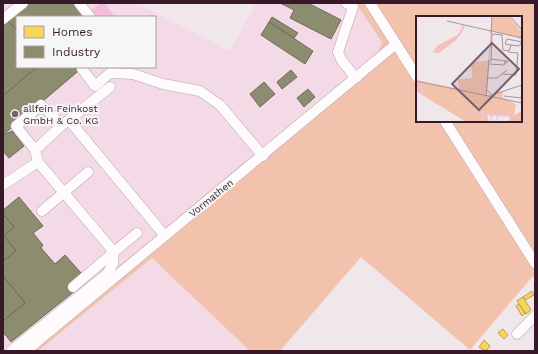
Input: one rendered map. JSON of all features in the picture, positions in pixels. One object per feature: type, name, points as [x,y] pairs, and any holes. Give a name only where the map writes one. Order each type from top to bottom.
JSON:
[{"type":"street","points":[[3,19],[23,3]]},
{"type":"street","points":[[79,3],[89,16]]},
{"type":"street","points":[[346,3],[353,7],[338,52],[342,61],[356,78]]},
{"type":"street","points":[[370,3],[416,75]]},
{"type":"street","name":"Vormathen","points":[[26,351],[263,156],[396,44]]},
{"type":"street","points":[[82,69],[95,86],[110,73],[130,70],[163,84],[200,91],[220,104],[263,156]]},
{"type":"street","points":[[35,150],[66,122],[110,87]]},
{"type":"street","points":[[11,351],[107,274],[113,264],[114,252],[38,162],[35,150],[16,126],[41,105],[66,122],[165,236]]},
{"type":"street","points":[[446,122],[535,263]]},
{"type":"street","points":[[3,185],[38,162]]},
{"type":"street","points":[[42,211],[88,172]]},
{"type":"street","points":[[73,287],[137,233]]},
{"type":"street","points":[[517,334],[535,316]]},
{"type":"shaded area","points":[[3,3],[137,3],[230,51],[256,3],[354,3],[357,5],[382,42],[378,52],[16,351],[3,351]]},
{"type":"shaded area","points":[[100,3],[105,3],[114,16],[96,16],[92,10]]},
{"type":"shaded area","points":[[354,3],[535,3],[535,278],[533,276],[470,350],[361,257],[280,351],[250,351],[152,258],[38,351],[16,351],[378,52],[382,42],[357,5]]},
{"type":"shaded area","points":[[152,258],[250,351],[38,351]]},
{"type":"building: Homes","points":[[532,291],[534,295],[525,300],[523,297]]},
{"type":"building: Homes","points":[[523,297],[531,310],[526,314],[517,301]]},
{"type":"building: Homes","points":[[519,304],[525,313],[522,316],[516,306]]},
{"type":"building: Homes","points":[[503,329],[508,335],[504,339],[498,333]]},
{"type":"building: Homes","points":[[484,340],[490,346],[486,351],[479,347]]},
{"type":"building: Industry","points":[[29,3],[72,3],[83,16],[16,16],[16,30],[8,21]]},
{"type":"building: Industry","points":[[280,3],[308,3],[341,20],[331,39],[290,18],[294,10]]},
{"type":"building: Industry","points":[[272,17],[298,33],[294,38],[269,22]]},
{"type":"building: Industry","points":[[8,21],[16,30],[16,68],[36,68],[3,96],[3,25]]},
{"type":"building: Industry","points":[[269,22],[313,51],[305,64],[261,35]]},
{"type":"building: Industry","name":"allfein Feinkost GmbH & Co. KG","points":[[36,68],[82,68],[3,135],[3,96]]},
{"type":"building: Industry","points":[[291,70],[297,77],[282,89],[277,82]]},
{"type":"building: Industry","points":[[264,82],[275,94],[260,107],[250,94]]},
{"type":"building: Industry","points":[[308,89],[315,97],[304,107],[297,98]]},
{"type":"building: Industry","points":[[12,131],[24,146],[9,158],[3,151],[3,135]]},
{"type":"building: Industry","points":[[19,197],[43,226],[33,233],[43,245],[41,248],[55,264],[65,255],[82,274],[76,290],[11,342],[3,332],[3,321],[25,303],[3,276],[3,261],[16,251],[4,236],[14,227],[3,214],[3,210]]},
{"type":"building: Industry","points":[[3,214],[14,227],[3,237]]},
{"type":"building: Industry","points":[[4,236],[16,251],[3,261],[3,237]]},
{"type":"building: Industry","points":[[3,276],[25,303],[3,321]]},
{"type":"place","name":"allfein Feinkost GmbH & Co. KG","points":[[15,114]]}]
